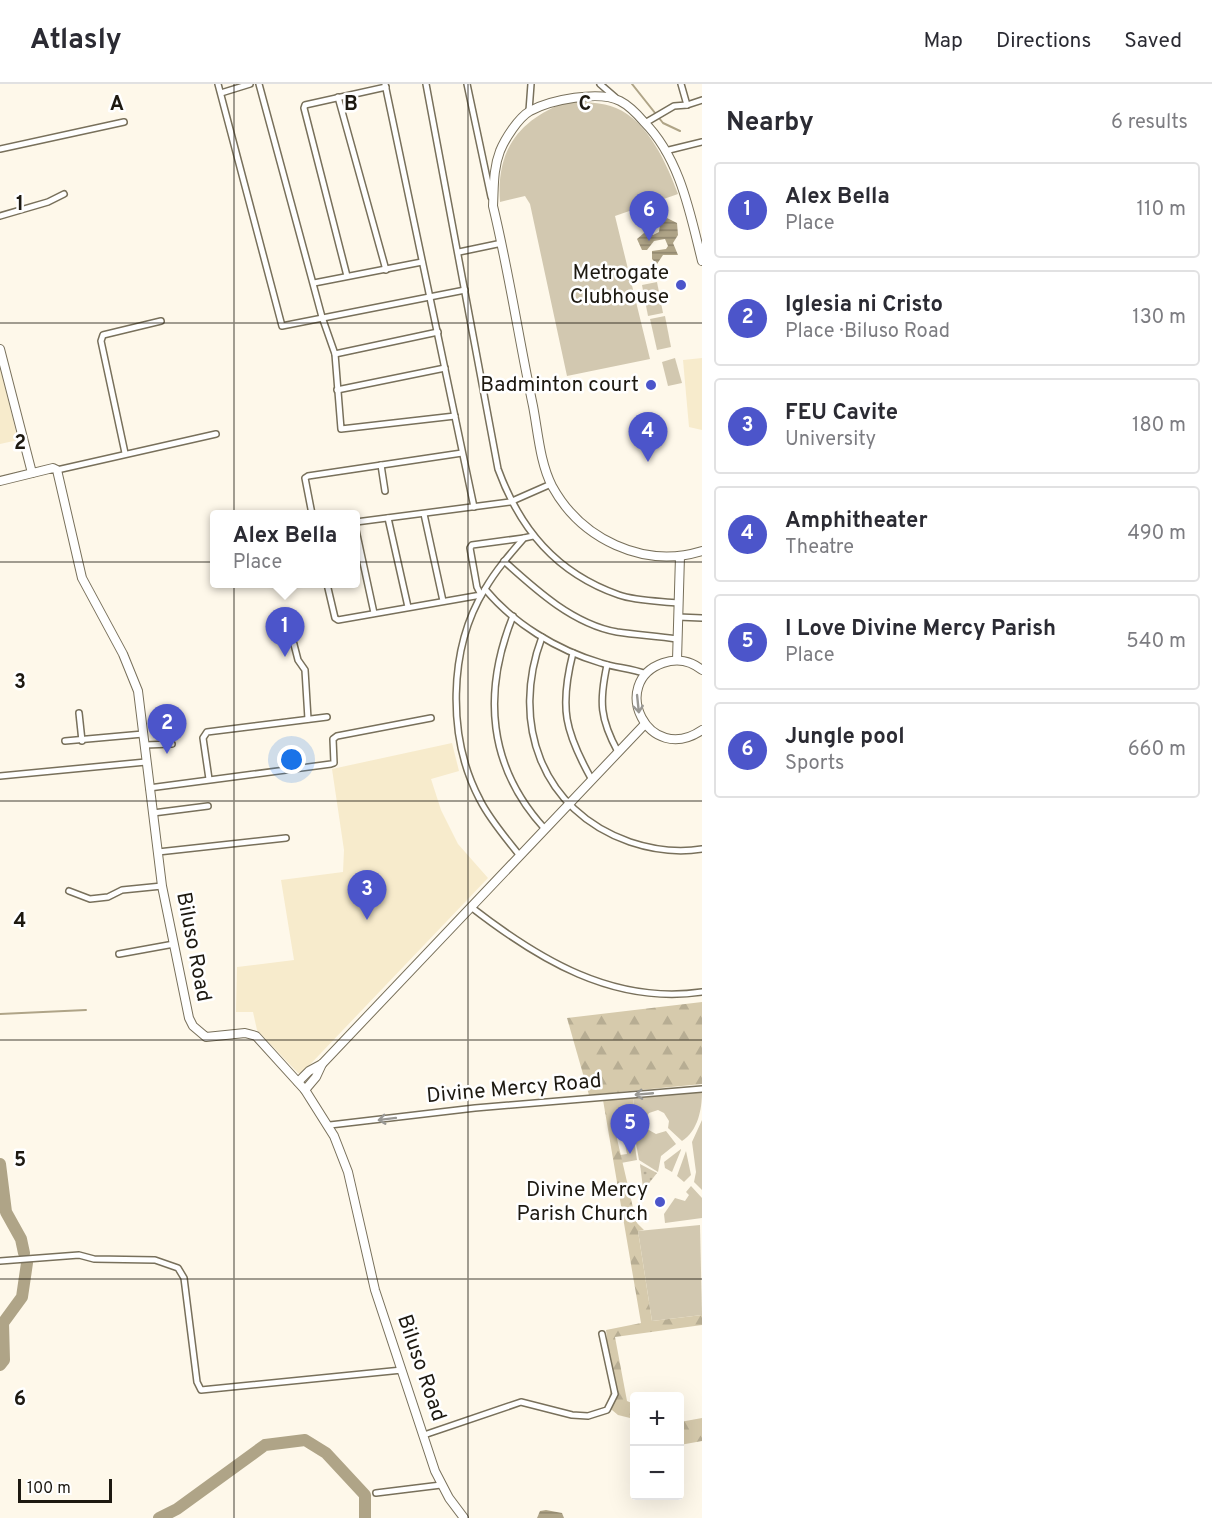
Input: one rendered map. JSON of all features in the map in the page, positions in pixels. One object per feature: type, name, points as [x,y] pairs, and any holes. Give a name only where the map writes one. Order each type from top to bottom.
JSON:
[{"type":"street","points":[[218,84],[280,324],[283,326],[465,290]]},
{"type":"street","points":[[221,93],[250,84]]},
{"type":"street","points":[[259,84],[322,317],[335,354],[341,429],[455,416]]},
{"type":"street","points":[[426,84],[498,469],[510,502],[533,536],[584,579],[621,596],[678,603]]},
{"type":"street","points":[[468,84],[502,243],[529,389],[551,484],[564,505],[580,522],[599,536],[642,555],[680,556],[702,551]]},
{"type":"street","points":[[530,111],[531,84]]},
{"type":"street","points":[[600,84],[649,121],[684,191],[702,261]]},
{"type":"street","points":[[681,84],[687,105]]},
{"type":"street","points":[[347,276],[304,108],[305,105],[385,86],[474,507]]},
{"type":"street","points":[[338,97],[386,270]]},
{"type":"street","points":[[493,206],[494,173],[500,150],[515,127],[530,111],[569,98],[619,100]]},
{"type":"street","points":[[649,121],[674,106],[702,100]]},
{"type":"street","points":[[0,149],[124,122]]},
{"type":"street","points":[[665,151],[702,142]]},
{"type":"street","points":[[0,216],[48,202],[64,194]]},
{"type":"street","points":[[459,252],[502,243]]},
{"type":"street","points":[[314,282],[422,262]]},
{"type":"street","points":[[125,453],[100,341],[103,335],[161,321]]},
{"type":"street","points":[[335,354],[438,332]]},
{"type":"street","points":[[0,349],[32,472]]},
{"type":"street","points":[[337,390],[445,368]]},
{"type":"street","points":[[0,481],[32,472],[53,468],[57,470],[216,434]]},
{"type":"street","points":[[311,510],[304,478],[308,476],[462,453]]},
{"type":"street","points":[[381,465],[385,490]]},
{"type":"street","name":"Biluso Road","points":[[57,470],[82,578],[131,670],[138,691],[162,886],[186,1008],[193,1026],[206,1037],[245,1033],[256,1036],[305,1090],[330,1125],[348,1172],[375,1290],[424,1436],[441,1485],[464,1518]]},
{"type":"street","points":[[360,522],[510,502],[520,500],[551,484]]},
{"type":"street","points":[[424,514],[443,601]]},
{"type":"street","points":[[388,518],[408,607]]},
{"type":"street","points":[[481,595],[470,548],[533,536]]},
{"type":"street","points":[[520,856],[480,801],[462,748],[457,713],[457,670],[467,629],[481,595],[504,561],[524,538]]},
{"type":"street","points":[[360,548],[374,613]]},
{"type":"street","points":[[676,660],[680,556]]},
{"type":"street","points":[[504,561],[537,590],[587,622],[615,632],[677,639]]},
{"type":"street","points":[[328,588],[335,618],[338,620],[481,595]]},
{"type":"street","points":[[485,589],[513,616],[542,637],[573,653],[607,665],[646,674]]},
{"type":"street","points":[[513,616],[496,666],[493,707],[496,731],[507,773],[516,792],[545,829]]},
{"type":"street","points":[[678,617],[702,618]]},
{"type":"street","points":[[289,625],[298,660],[305,670],[308,719]]},
{"type":"street","points":[[542,637],[530,676],[529,708],[533,741],[543,766],[568,804],[593,825],[647,848],[671,851],[702,849]]},
{"type":"street","points":[[573,653],[566,680],[565,715],[575,749],[592,780]]},
{"type":"street","points":[[702,670],[693,664],[676,660],[660,664],[646,674],[637,693],[639,715],[654,733],[678,740],[690,737],[702,730]]},
{"type":"street","points":[[607,665],[601,692],[602,712],[604,726],[618,752]]},
{"type":"street","points":[[79,713],[82,741]]},
{"type":"street","points":[[209,779],[203,738],[207,732],[327,717]]},
{"type":"street","points":[[149,788],[331,764],[333,763],[333,739],[337,736],[431,718]]},
{"type":"street","points":[[298,1082],[309,1071],[322,1064],[645,724]]},
{"type":"street","points":[[65,741],[143,734]]},
{"type":"street","points":[[145,746],[172,744]]},
{"type":"street","points":[[0,776],[146,762]]},
{"type":"street","points":[[153,813],[208,806]]},
{"type":"street","points":[[158,852],[286,838]]},
{"type":"street","points":[[69,891],[90,899],[108,897],[122,890],[162,886]]},
{"type":"street","points":[[471,907],[535,954],[593,980],[646,993],[702,992]]},
{"type":"street","points":[[119,954],[174,944]]},
{"type":"street","points":[[305,1090],[316,1077],[322,1064]]},
{"type":"street","name":"Divine Mercy Road","points":[[330,1125],[475,1108],[702,1089]]},
{"type":"street","points":[[0,1261],[79,1255],[94,1259],[155,1260],[178,1268],[184,1278],[197,1382],[201,1390],[402,1370]]},
{"type":"street","points":[[424,1436],[521,1402],[580,1416],[598,1414],[607,1410],[615,1394],[602,1334]]},
{"type":"street","points":[[376,1493],[441,1485]]},
{"type":"shaded area","points":[[569,101],[611,106],[638,123],[662,157],[678,194],[615,216],[650,359],[567,376],[530,204],[525,196],[500,202],[500,183],[507,151],[515,138],[537,117]]},
{"type":"shaded area","points":[[667,218],[677,223],[678,235],[673,243],[678,255],[663,255],[657,264],[652,259],[652,251],[666,249],[668,246],[665,239],[654,241],[647,250],[642,250],[637,239],[644,233],[653,235],[659,232],[660,224]]},
{"type":"shaded area","points":[[657,282],[663,313],[648,316],[642,285]]},
{"type":"shaded area","points":[[665,316],[671,347],[657,350],[650,319]]},
{"type":"shaded area","points":[[675,358],[682,383],[668,386],[662,362]]},
{"type":"shaded area","points":[[702,358],[702,430],[689,427],[683,360]]},
{"type":"shaded area","points":[[0,367],[18,440],[0,444]]},
{"type":"shaded area","points":[[452,743],[459,771],[431,779],[441,810],[458,844],[488,878],[301,1074],[298,1073],[257,1030],[253,1012],[236,1012],[237,967],[294,960],[281,880],[343,872],[344,850],[332,769]]},
{"type":"shaded area","points":[[702,1092],[698,1119],[692,1132],[682,1141],[668,1128],[669,1121],[664,1113],[658,1110],[649,1113],[645,1119],[647,1129],[656,1134],[666,1131],[676,1144],[661,1156],[658,1172],[639,1160],[634,1132],[623,1133],[619,1109],[634,1106],[633,1098]]},
{"type":"shaded area","points":[[702,1120],[702,1190],[694,1182],[696,1172],[692,1142]]},
{"type":"shaded area","points":[[633,1133],[637,1160],[621,1163],[620,1155],[627,1154],[623,1135]]},
{"type":"shaded area","points":[[681,1149],[672,1172],[665,1168],[664,1162]]},
{"type":"shaded area","points":[[686,1151],[691,1175],[684,1182],[677,1176]]},
{"type":"shaded area","points":[[640,1164],[657,1173],[643,1188]]},
{"type":"shaded area","points":[[691,1186],[702,1198],[702,1218],[665,1223],[664,1214],[675,1198],[685,1201],[689,1195],[686,1192]]},
{"type":"shaded area","points":[[700,1225],[702,1315],[652,1321],[638,1231]]},
{"type":"shaded area","points":[[540,1511],[562,1513],[564,1518],[537,1518]]},
{"type":"green space","points":[[702,1002],[702,1084],[589,1095],[567,1018]]},
{"type":"green space","points":[[633,1098],[634,1106],[619,1110],[622,1129],[615,1130],[634,1212],[638,1215],[637,1223],[644,1230],[638,1231],[652,1321],[702,1315],[702,1325],[615,1337],[627,1401],[630,1402],[630,1418],[618,1415],[606,1405],[611,1381],[601,1340],[607,1338],[606,1330],[641,1323],[603,1100]]},
{"type":"green space","points":[[702,1418],[702,1441],[684,1444],[684,1421]]},
{"type":"waterway","points":[[632,84],[663,123],[680,131]]},
{"type":"waterway","points":[[0,1014],[86,1010]]},
{"type":"waterway","points":[[0,1164],[6,1212],[21,1239],[24,1253]]},
{"type":"waterway","points":[[0,1365],[4,1360],[3,1323],[22,1297],[27,1263]]},
{"type":"waterway","points":[[159,1518],[177,1509],[265,1445],[305,1440],[326,1453],[365,1495],[365,1518]]},
{"type":"place","name":"Jungle pool","points":[[649,241]]},
{"type":"place","name":"Metrogate Clubhouse","points":[[681,285]]},
{"type":"place","name":"Badminton court","points":[[651,385]]},
{"type":"place","name":"Amphitheater","points":[[648,462]]},
{"type":"place","name":"Alex Bella","points":[[285,657]]},
{"type":"place","name":"Iglesia ni Cristo","points":[[167,754]]},
{"type":"place","name":"FEU Cavite","points":[[367,920]]},
{"type":"place","name":"I Love Divine Mercy Parish","points":[[630,1154]]},
{"type":"place","name":"Divine Mercy Parish Church","points":[[660,1202]]}]
